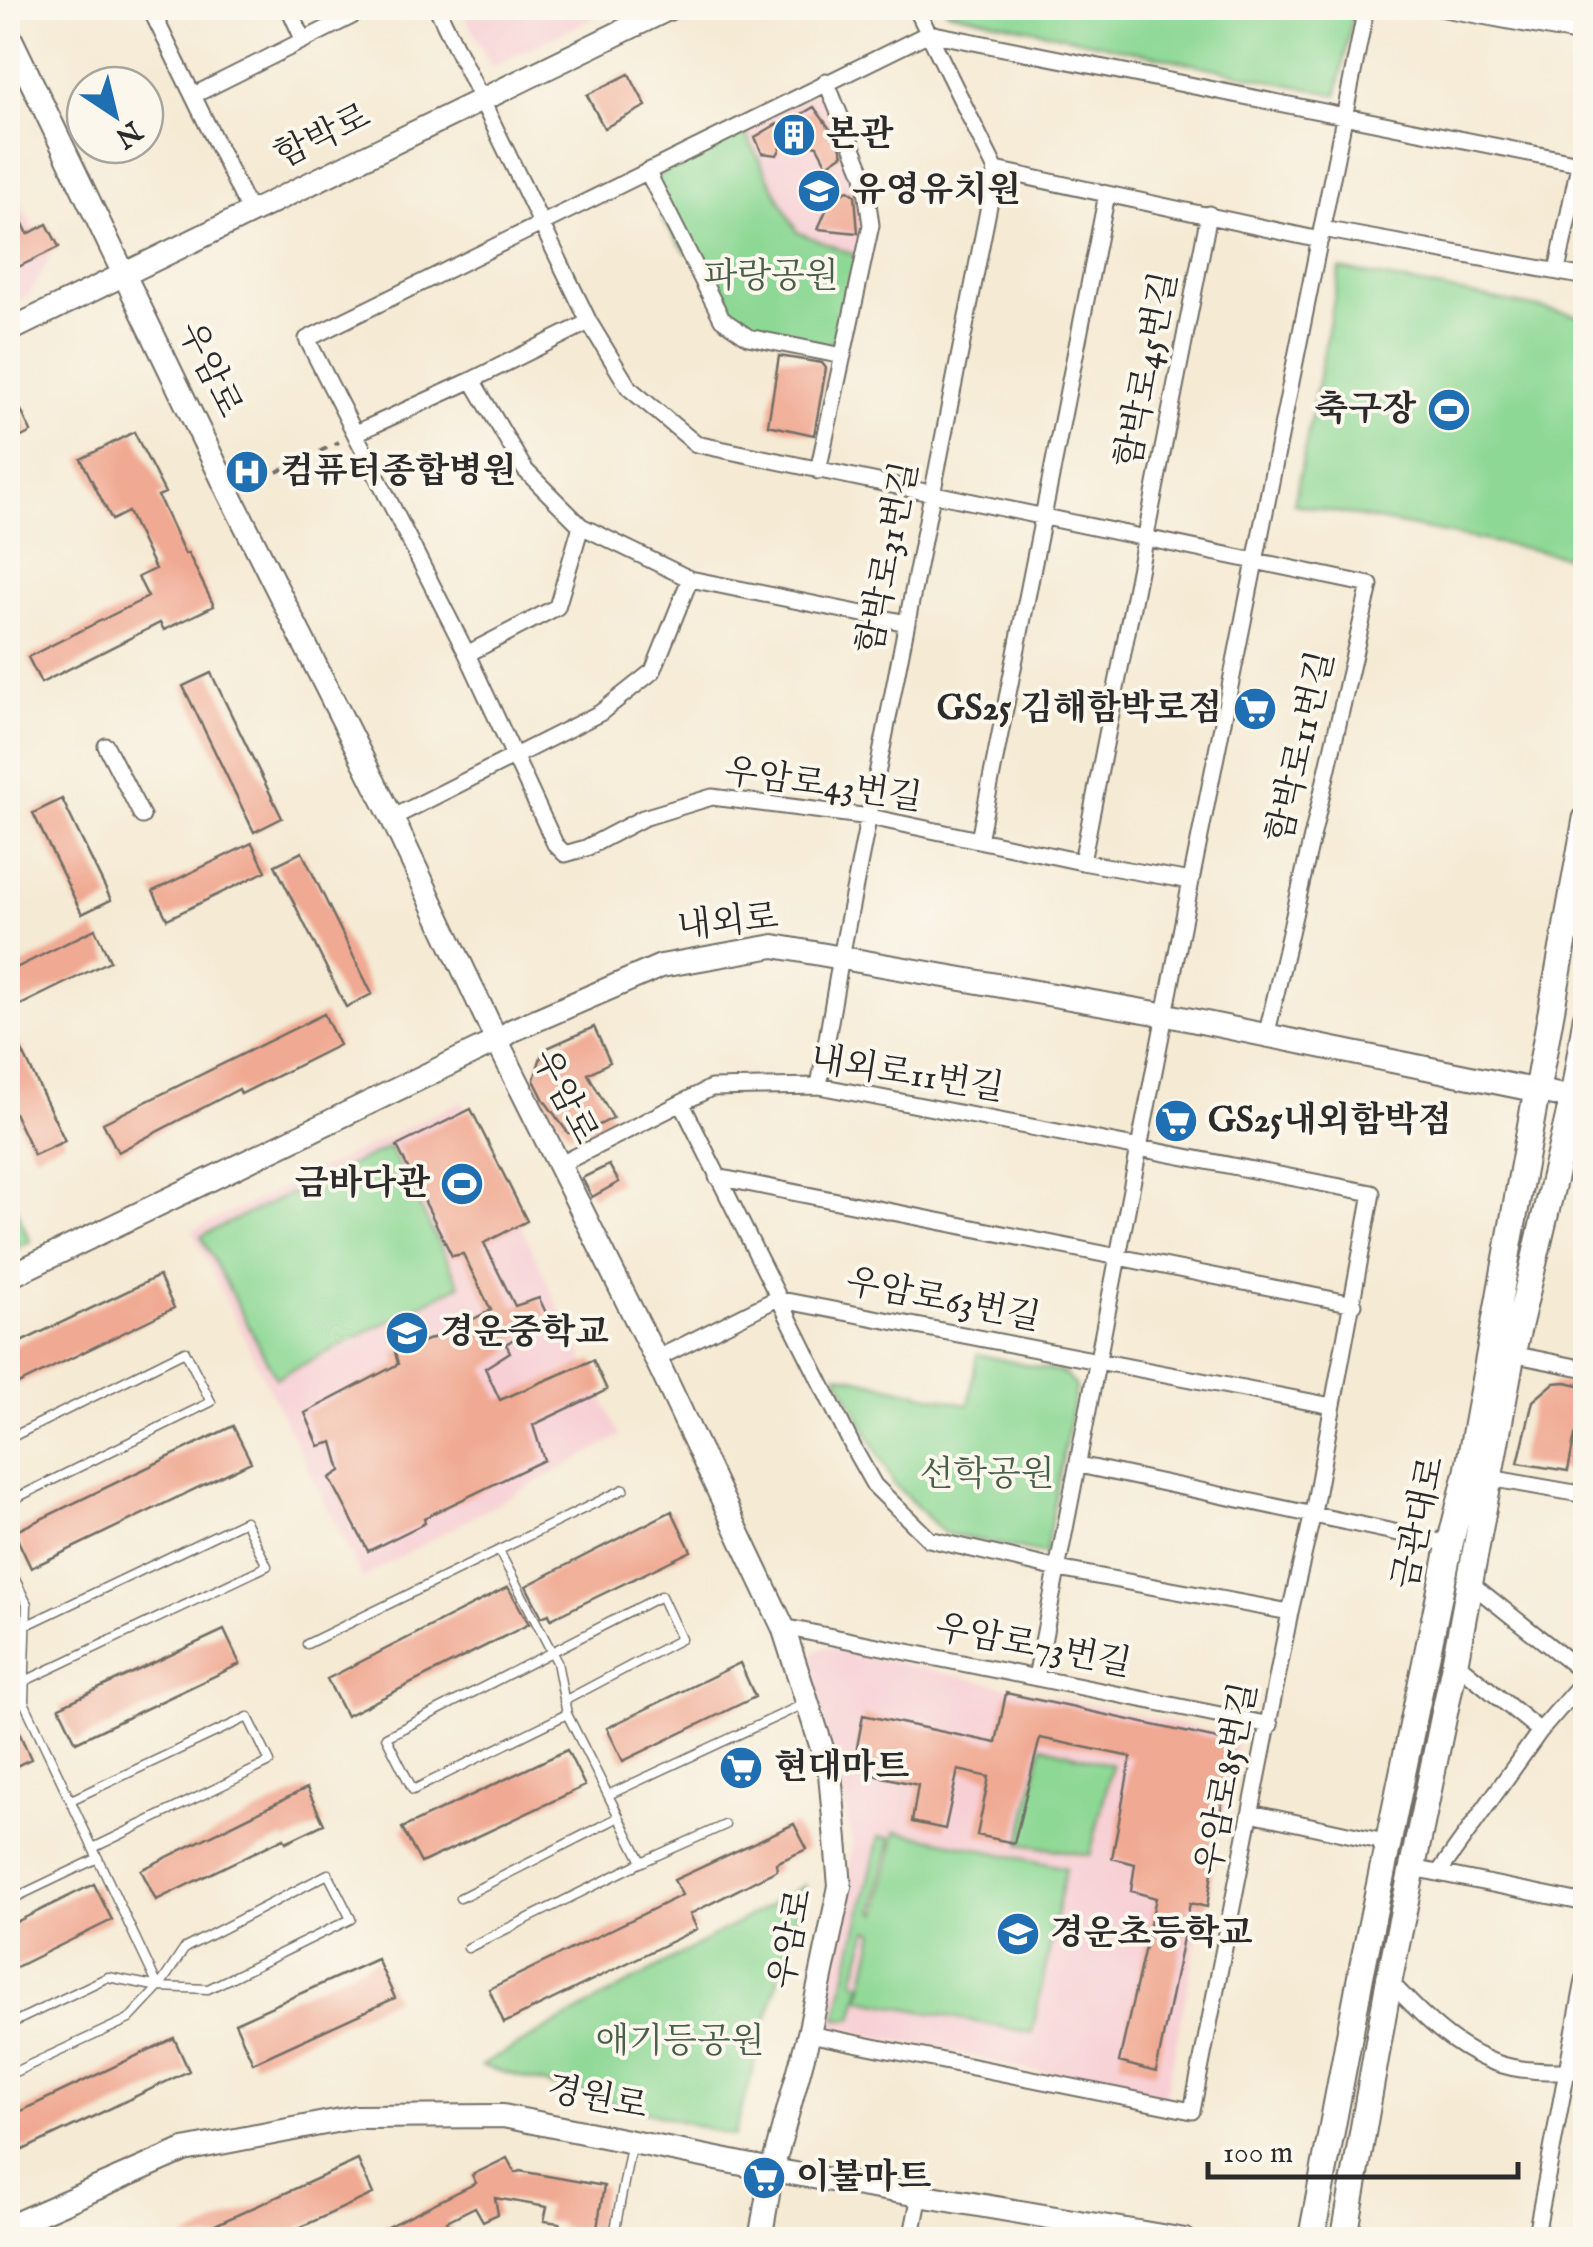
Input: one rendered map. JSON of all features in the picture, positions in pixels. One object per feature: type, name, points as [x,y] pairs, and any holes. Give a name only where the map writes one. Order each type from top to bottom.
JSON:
[{"type":"main road","name":"금관대로","points":[[1311,2240],[1471,1454],[1586,819]]},
{"type":"main road","name":"금관대로","points":[[1344,2240],[1388,1981],[1512,1354],[1579,1099],[1586,1018]]},
{"type":"street","points":[[150,8],[250,212]]},
{"type":"street","points":[[288,8],[304,39]]},
{"type":"street","points":[[194,95],[368,8]]},
{"type":"street","points":[[436,8],[589,322],[628,388],[696,444],[1256,561]]},
{"type":"street","name":"함박로","points":[[8,330],[670,8]]},
{"type":"street","points":[[916,8],[996,170],[1209,214],[1586,276]]},
{"type":"street","points":[[1036,1678],[1366,8]]},
{"type":"street","points":[[1440,8],[1586,35]]},
{"type":"street","name":"우암로","points":[[8,33],[784,1627],[830,1773],[840,1886],[809,2034],[772,2170],[760,2240]]},
{"type":"street","points":[[513,757],[467,654],[307,338],[929,33],[1579,163]]},
{"type":"street","points":[[818,472],[871,226],[864,176],[826,81]]},
{"type":"street","points":[[1557,272],[1586,131]]},
{"type":"street","name":"함박로31번길","points":[[819,1086],[840,957],[996,170]]},
{"type":"street","points":[[647,171],[722,319],[748,336],[843,356]]},
{"type":"street","points":[[979,840],[1108,194]]},
{"type":"street","name":"함박로45번길","points":[[1082,862],[1209,214]]},
{"type":"street","points":[[356,433],[589,322]]},
{"type":"street","points":[[472,380],[525,470],[581,526],[690,579],[907,622]]},
{"type":"street","points":[[467,654],[557,607],[581,526]]},
{"type":"street","name":"함박로11번길","points":[[1256,561],[1370,584],[1266,1037]]},
{"type":"street","points":[[392,818],[600,713],[652,671],[690,579]]},
{"type":"street","points":[[106,746],[142,816]]},
{"type":"street","name":"우암로43번길","points":[[513,757],[554,844],[565,854],[586,848],[643,818],[712,797],[870,817],[1191,881]]},
{"type":"street","name":"내외로","points":[[8,1277],[497,1041],[512,1030],[661,966],[774,946],[1166,1015],[1579,1099]]},
{"type":"street","name":"내외로11번길","points":[[559,1165],[712,1088],[819,1086],[1372,1193]]},
{"type":"street","points":[[682,1104],[776,1299],[874,1485],[929,1539],[1058,1570],[1290,1612]]},
{"type":"street","points":[[718,1177],[1354,1304]]},
{"type":"street","name":"우암로85번길","points":[[809,2034],[1192,2111],[1354,1304],[1372,1193]]},
{"type":"street","points":[[656,1358],[776,1299]]},
{"type":"street","name":"우암로63번길","points":[[776,1299],[1098,1362]]},
{"type":"street","points":[[1512,1354],[1586,1369]]},
{"type":"street","points":[[1098,1362],[1332,1406]]},
{"type":"street","points":[[1079,1464],[1450,1544]]},
{"type":"street","points":[[1490,1478],[1586,1495]]},
{"type":"street","points":[[1440,1871],[1540,1731],[1586,1677],[1469,1582]]},
{"type":"street","name":"우암로73번길","points":[[784,1627],[1270,1725]]},
{"type":"street","points":[[1454,1662],[1540,1731]]},
{"type":"street","points":[[1251,1813],[1389,1844]]},
{"type":"street","points":[[1412,1868],[1586,1904]]},
{"type":"street","points":[[1535,2240],[1577,2071],[1586,1970]]},
{"type":"street","points":[[1388,1981],[1436,2030],[1475,2056],[1527,2070],[1577,2071]]},
{"type":"street","name":"경원로","points":[[8,2227],[184,2150],[356,2117],[503,2116],[772,2170],[1184,2240]]},
{"type":"street","points":[[912,2240],[920,2196]]},
{"type":"lane","points":[[8,1439],[186,1352],[211,1402],[8,1502]]},
{"type":"lane","points":[[307,1644],[624,1489]]},
{"type":"lane","points":[[8,1626],[26,1625],[245,1522],[266,1566],[25,1681],[8,1678]]},
{"type":"lane","points":[[499,1551],[557,1662],[566,1714],[642,1862]]},
{"type":"lane","points":[[8,1565],[27,1604],[24,1702],[159,1987]]},
{"type":"lane","points":[[564,1701],[681,1639],[661,1596],[386,1737],[413,1790],[566,1714]]},
{"type":"lane","points":[[608,1795],[808,1702]]},
{"type":"lane","points":[[71,1800],[248,1717],[270,1762],[93,1848]]},
{"type":"lane","points":[[460,1898],[620,1818]]},
{"type":"lane","points":[[468,1948],[725,1825]]},
{"type":"lane","points":[[8,1901],[98,1858]]},
{"type":"lane","points":[[8,2025],[108,1977],[159,1987],[208,1989],[351,1919],[328,1874],[185,1948],[159,1987],[130,2019],[8,2076]]},
{"type":"lane","points":[[614,2240],[632,2142]]},
{"type":"path","points":[[230,495],[356,433]]},
{"type":"shaded area","points":[[461,8],[614,8],[491,67]]},
{"type":"shaded area","name":"유영유치원","points":[[823,89],[859,167],[865,216],[857,256],[797,233],[743,129]]},
{"type":"shaded area","points":[[8,179],[50,258],[30,294],[8,305]]},
{"type":"shaded area","name":"경운중학교","points":[[462,1101],[620,1436],[362,1578],[192,1231]]},
{"type":"shaded area","name":"경운초등학교","points":[[825,1647],[1238,1737],[1165,2099],[823,2025],[853,1843],[810,1666],[815,1652]]},
{"type":"green space","points":[[945,8],[1354,8],[1337,95]]},
{"type":"green space","name":"파랑공원","points":[[743,129],[797,232],[857,256],[840,334],[826,346],[746,324],[725,306],[694,250],[687,253],[663,221],[654,178]]},
{"type":"green space","name":"축구장","points":[[1340,269],[1585,317],[1585,560],[1294,504]]},
{"type":"green space","points":[[389,1147],[460,1285],[276,1378],[201,1236]]},
{"type":"green space","points":[[8,1191],[30,1241],[8,1253]]},
{"type":"green space","name":"선학공원","points":[[977,1354],[1063,1373],[1076,1386],[1045,1554],[944,1533],[894,1484],[837,1374],[969,1405]]},
{"type":"green space","points":[[1042,1746],[1112,1765],[1090,1855],[1020,1844]]},
{"type":"green space","points":[[896,1831],[1066,1868],[1032,2033],[860,1999],[875,1932],[868,1930],[854,1981],[862,1983],[853,2019],[836,2019],[879,1837],[891,1838],[874,1911],[878,1913]]},
{"type":"green space","name":"애기등공원","points":[[805,1885],[734,2136],[481,2066]]},
{"type":"building","points":[[629,74],[646,106],[604,128],[587,95]]},
{"type":"building","name":"본관","points":[[814,107],[838,140],[843,154],[827,165],[817,146],[803,142],[798,145],[783,125]]},
{"type":"building","points":[[777,124],[788,135],[777,155],[762,153],[755,137]]},
{"type":"building","points":[[848,190],[855,195],[858,233],[818,229],[831,199]]},
{"type":"building","points":[[8,193],[28,234],[47,224],[59,247],[8,272]]},
{"type":"building","points":[[779,356],[822,363],[826,368],[814,435],[768,425]]},
{"type":"building","points":[[8,382],[31,432],[8,444]]},
{"type":"building","points":[[134,432],[165,493],[158,496],[214,606],[164,630],[160,623],[41,683],[28,657],[148,597],[138,577],[155,569],[128,512],[112,520],[81,459]]},
{"type":"building","points":[[211,673],[282,818],[254,832],[183,686]]},
{"type":"building","points":[[62,799],[111,900],[82,914],[33,813]]},
{"type":"building","points":[[252,843],[266,871],[167,919],[153,891]]},
{"type":"building","points":[[302,852],[372,994],[346,1007],[275,865]]},
{"type":"building","points":[[95,929],[110,961],[8,1011],[8,972]]},
{"type":"building","points":[[324,1014],[339,1045],[241,1094],[239,1089],[118,1152],[103,1123]]},
{"type":"building","points":[[8,1021],[65,1141],[34,1155],[8,1100]]},
{"type":"building","points":[[594,1027],[610,1062],[588,1074],[613,1118],[583,1133],[568,1133],[534,1080],[543,1050]]},
{"type":"building","points":[[471,1109],[527,1221],[484,1243],[515,1306],[539,1298],[548,1317],[506,1344],[510,1352],[485,1368],[500,1400],[593,1360],[607,1390],[533,1425],[544,1460],[424,1518],[425,1523],[368,1551],[330,1478],[341,1471],[333,1442],[319,1446],[305,1413],[398,1364],[395,1352],[446,1333],[491,1310],[463,1254],[452,1256],[397,1146]]},
{"type":"building","points":[[609,1165],[619,1182],[592,1197],[582,1178]]},
{"type":"building","points":[[159,1276],[174,1308],[8,1389],[8,1348]]},
{"type":"building","points":[[1554,1383],[1586,1387],[1586,1437],[1575,1435],[1568,1471],[1518,1463],[1533,1401]]},
{"type":"building","points":[[233,1426],[251,1462],[31,1568],[14,1532]]},
{"type":"building","points":[[672,1511],[691,1551],[551,1619],[549,1614],[542,1617],[526,1586]]},
{"type":"building","points":[[508,1587],[529,1624],[346,1716],[327,1679]]},
{"type":"building","points":[[224,1630],[240,1664],[76,1742],[59,1707]]},
{"type":"building","points":[[740,1663],[755,1697],[623,1761],[607,1728]]},
{"type":"building","points":[[1006,1693],[1231,1742],[1207,1907],[1190,1903],[1156,2072],[1119,2062],[1156,1898],[1131,1891],[1135,1864],[1112,1858],[1131,1757],[1040,1738],[1014,1843],[977,1835],[989,1777],[958,1770],[945,1829],[912,1822],[918,1785],[865,1773],[869,1750],[857,1747],[863,1715],[996,1743]]},
{"type":"building","points":[[8,1708],[31,1759],[8,1770]]},
{"type":"building","points":[[567,1750],[585,1786],[421,1863],[402,1828]]},
{"type":"building","points":[[307,1788],[324,1824],[286,1842],[284,1838],[156,1900],[141,1870]]},
{"type":"building","points":[[794,1824],[807,1849],[776,1863],[777,1870],[690,1914],[697,1929],[504,2023],[489,1989],[682,1895],[674,1880]]},
{"type":"building","points":[[94,1884],[112,1920],[8,1971],[8,1926]]},
{"type":"building","points":[[377,1959],[395,1998],[253,2063],[235,2023]]},
{"type":"building","points":[[174,2038],[189,2071],[23,2150],[8,2117]]},
{"type":"building","points":[[507,2158],[515,2173],[604,2186],[596,2234],[544,2221],[547,2207],[495,2198],[498,2214],[483,2221],[475,2207],[447,2221],[453,2233],[441,2240],[391,2240],[385,2228],[476,2183],[472,2175]]},
{"type":"building","points":[[358,2160],[373,2194],[273,2240],[182,2240]]},
{"type":"place","name":"본관","points":[[794,135]]},
{"type":"place","name":"유영유치원","points":[[819,191]]},
{"type":"place","name":"축구장","points":[[1449,410]]},
{"type":"place","name":"컴퓨터종합병원","points":[[247,472]]},
{"type":"place","name":"GS25 김해함박로점","points":[[1255,709]]},
{"type":"place","name":"GS25내외함박점","points":[[1176,1121]]},
{"type":"place","name":"금바다관","points":[[462,1184]]},
{"type":"place","name":"경운중학교","points":[[407,1333]]},
{"type":"place","name":"현대마트","points":[[741,1768]]},
{"type":"place","name":"경운초등학교","points":[[1018,1934]]},
{"type":"place","name":"이불마트","points":[[764,2178]]}]
